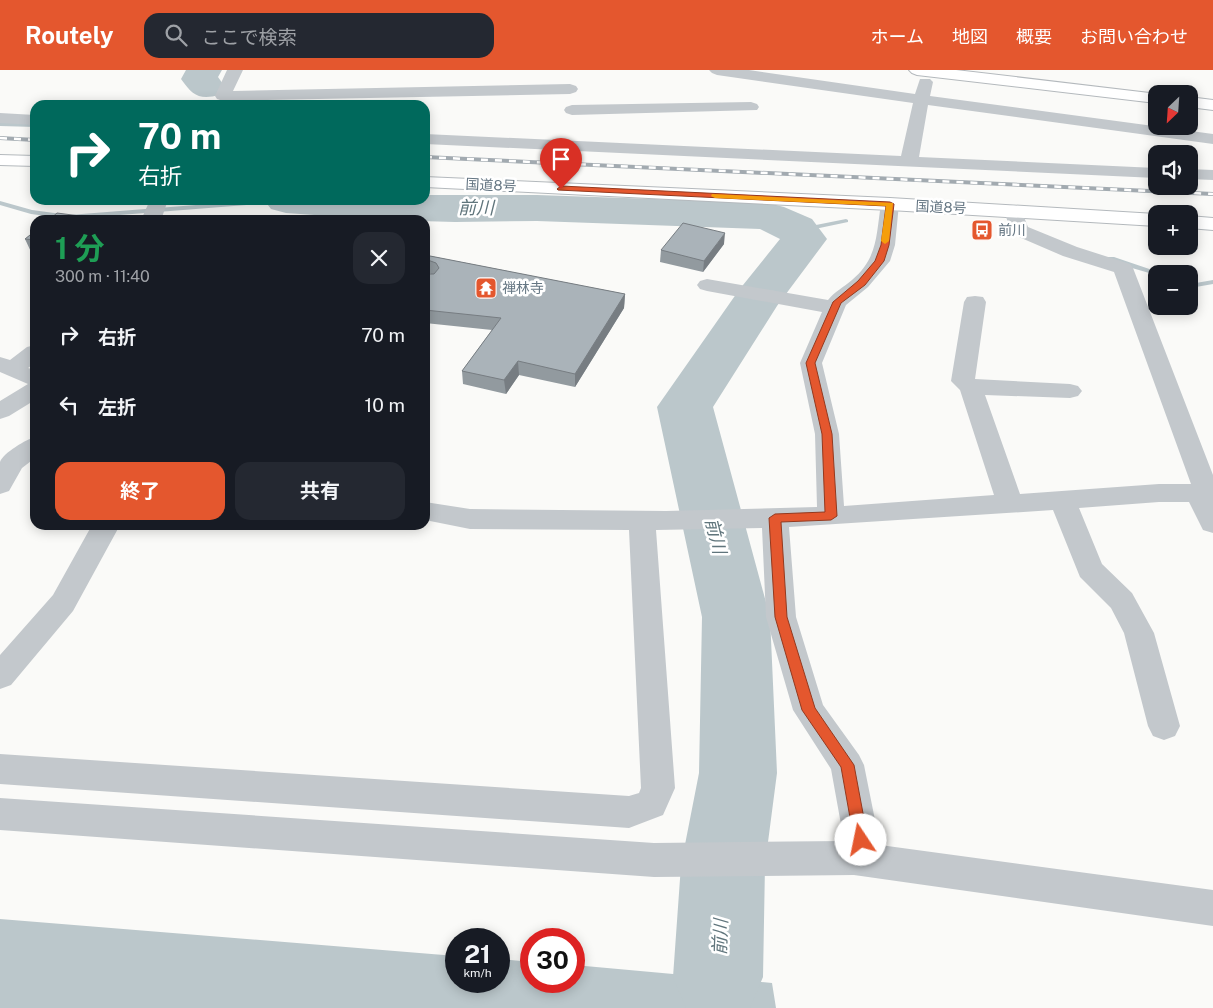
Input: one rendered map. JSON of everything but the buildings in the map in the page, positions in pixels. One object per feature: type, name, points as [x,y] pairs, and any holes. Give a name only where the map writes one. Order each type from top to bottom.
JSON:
[{"type":"highway","points":[[921,84],[1148,98]]},
{"type":"highway","points":[[1198,103],[1213,105]]},
{"type":"highway","points":[[0,160],[30,161]]},
{"type":"highway","name":"国道8号","points":[[430,182],[890,204],[1148,219]]},
{"type":"highway","points":[[1198,223],[1213,224]]},
{"type":"street","points":[[221,100],[235,70]]},
{"type":"street","points":[[569,70],[574,146]]},
{"type":"street","points":[[717,70],[921,84],[1049,118],[1213,139]]},
{"type":"street","points":[[908,162],[921,84]]},
{"type":"street","points":[[250,100],[570,89]]},
{"type":"street","points":[[572,110],[751,106]]},
{"type":"street","points":[[0,118],[30,120]]},
{"type":"street","points":[[430,139],[1148,173]]},
{"type":"street","points":[[1198,174],[1213,175]]},
{"type":"street","points":[[831,516],[827,434],[811,363],[837,302],[862,283],[880,261],[885,245],[890,204]]},
{"type":"street","points":[[1013,211],[1019,230],[1034,238],[1123,268],[1206,493],[1213,523]]},
{"type":"street","points":[[707,285],[835,308]]},
{"type":"street","points":[[975,302],[963,381],[971,387],[1010,503]]},
{"type":"street","points":[[6,367],[30,355]]},
{"type":"street","points":[[6,367],[30,376]]},
{"type":"street","points":[[971,387],[1070,391]]},
{"type":"street","points":[[0,411],[30,393]]},
{"type":"street","points":[[0,485],[12,463],[30,449]]},
{"type":"street","points":[[430,511],[470,519],[654,521],[831,516],[1159,493],[1206,493]]},
{"type":"street","points":[[1063,500],[1090,570],[1122,601],[1139,633],[1164,726]]},
{"type":"street","points":[[762,518],[781,617],[809,710],[847,765],[859,858]]},
{"type":"street","points":[[0,769],[629,812],[651,804],[658,788],[654,521]]},
{"type":"street","points":[[0,676],[63,603],[103,530]]},
{"type":"street","points":[[0,814],[654,860],[859,858],[1213,908]]},
{"type":"shaded area","points":[[0,919],[445,955],[445,993],[510,993],[510,960],[520,961],[520,993],[585,993],[585,966],[772,983],[776,1008],[0,1008]]},
{"type":"waterway","name":"前川","points":[[204,70],[199,79],[207,87]]},
{"type":"waterway","points":[[0,124],[30,125]]},
{"type":"waterway","points":[[0,203],[31,212],[54,215]]},
{"type":"waterway","points":[[95,215],[222,205]]},
{"type":"waterway","name":"前川","points":[[357,205],[455,209],[537,208],[768,216],[796,229],[804,239],[756,300],[685,407],[736,617],[738,773],[723,865],[718,977]]},
{"type":"waterway","points":[[800,233],[808,228],[846,221]]},
{"type":"waterway","points":[[1111,259],[1148,270]]},
{"type":"waterway","points":[[1198,285],[1213,282]]},
{"type":"railway","points":[[0,138],[30,140]]},
{"type":"railway","points":[[430,157],[1213,194]]},
{"type":"slow traffic","points":[[715,196],[890,204],[885,241]]},
{"type":"place","name":"前川","points":[[982,230]]},
{"type":"place","name":"禅林寺","points":[[486,288]]},
{"type":"route","points":[[561,189],[890,204],[885,245],[880,261],[862,283],[837,302],[811,363],[827,434],[831,516],[775,518],[781,617],[809,710],[847,765],[861,840]]}]
